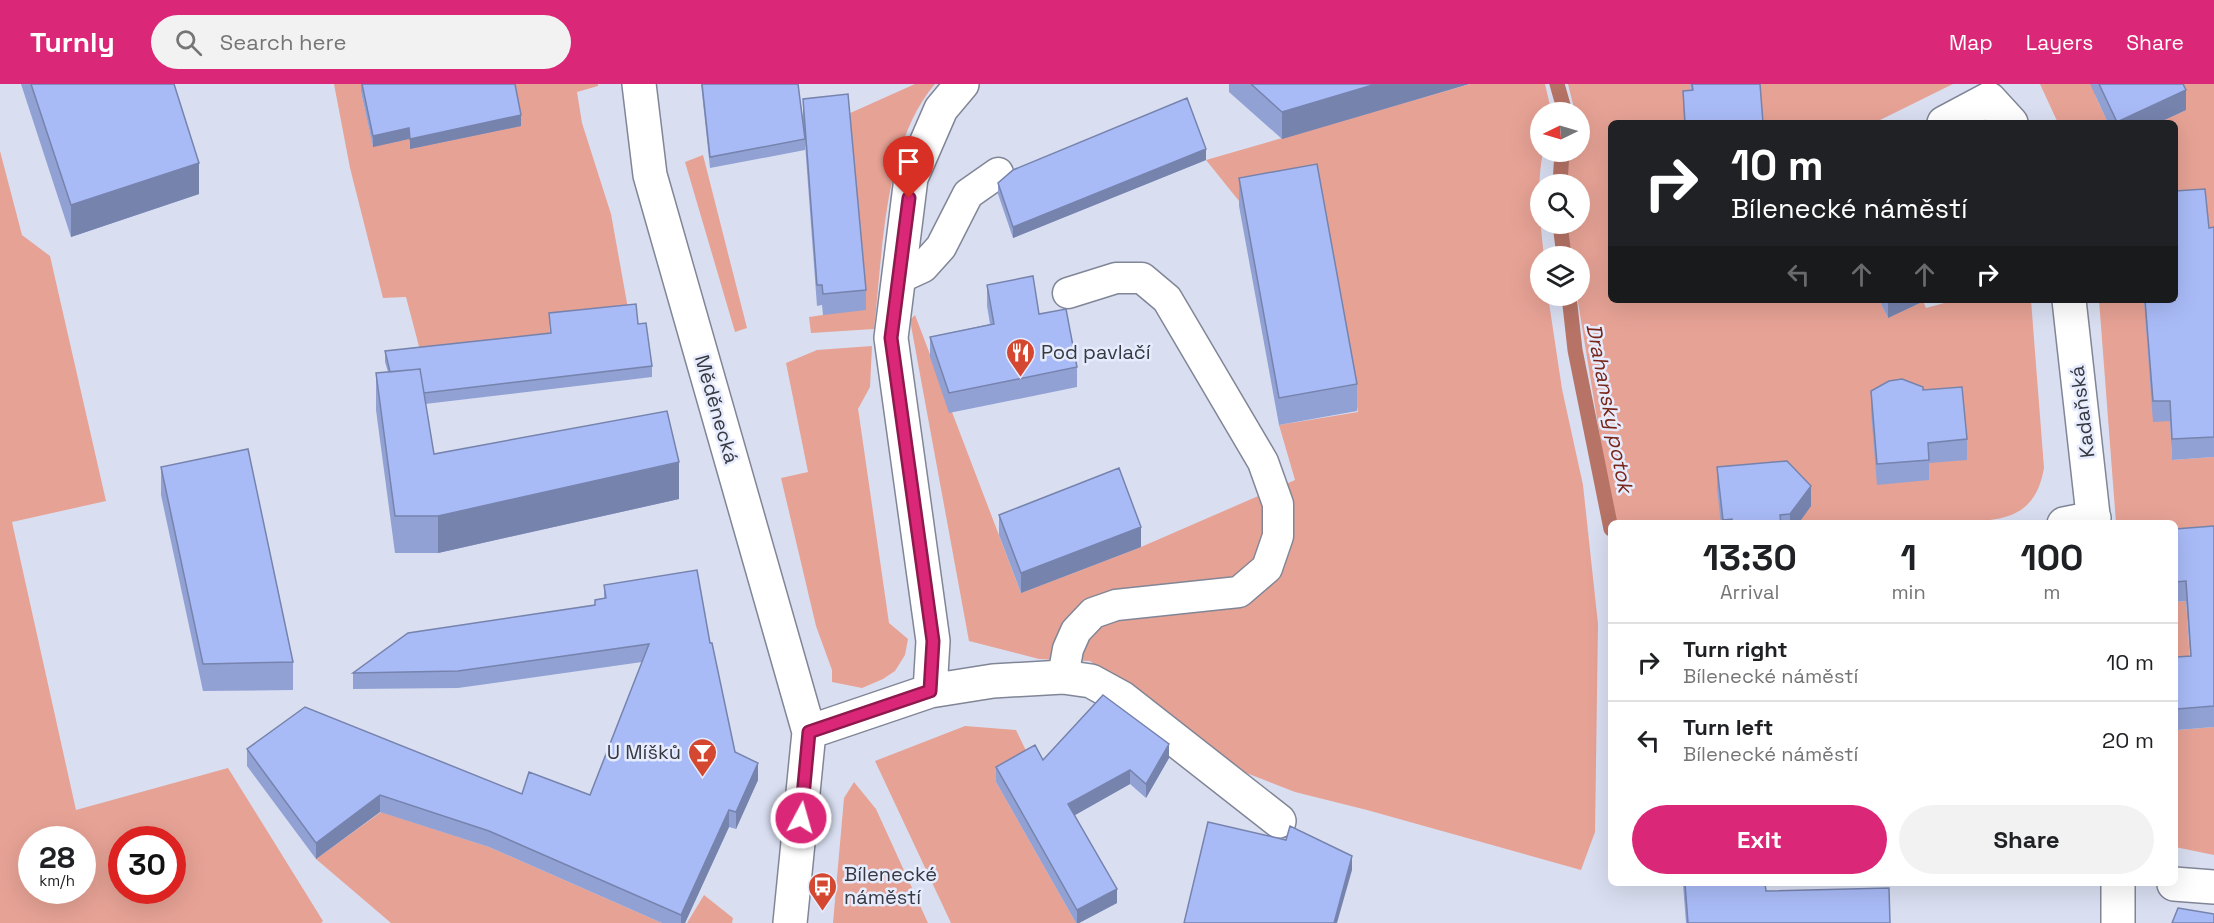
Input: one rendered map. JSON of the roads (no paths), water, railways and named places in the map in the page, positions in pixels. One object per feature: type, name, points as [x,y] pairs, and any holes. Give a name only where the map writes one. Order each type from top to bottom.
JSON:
[{"type":"street","name":"Měděnecká","points":[[639,84],[650,175],[809,732]]},
{"type":"street","points":[[930,691],[933,641],[891,338],[911,178],[941,110],[962,84]]},
{"type":"street","points":[[1950,120],[1989,99],[2008,120]]},
{"type":"street","name":"Kadaňská","points":[[2068,303],[2084,520]]},
{"type":"street","points":[[790,923],[809,732],[930,691],[993,681],[1063,677],[1090,681],[1122,698],[1279,821]]},
{"type":"street","points":[[2178,884],[2214,887]]},
{"type":"street","points":[[2118,886],[2118,923]]},
{"type":"lane","points":[[899,278],[923,267],[941,247],[968,194],[998,173]]},
{"type":"lane","points":[[1063,677],[1076,631],[1093,613],[1116,605],[1239,592],[1267,568],[1278,536],[1278,504],[1263,462],[1167,299],[1142,278],[1116,278],[1068,293]]},
{"type":"waterway","name":"Drahanský potok","points":[[1557,84],[1562,102]]},
{"type":"waterway","name":"Drahanský potok","points":[[1561,162],[1561,174]]},
{"type":"waterway","name":"Drahanský potok","points":[[1561,234],[1563,246]]},
{"type":"waterway","name":"Drahanský potok","points":[[1570,306],[1575,350],[1609,520]]},
{"type":"place","name":"Pod pavlačí","points":[[1020,378]]},
{"type":"place","name":"U Míšků","points":[[702,778]]},
{"type":"place","name":"Bílenecké náměstí","points":[[823,912]]}]
